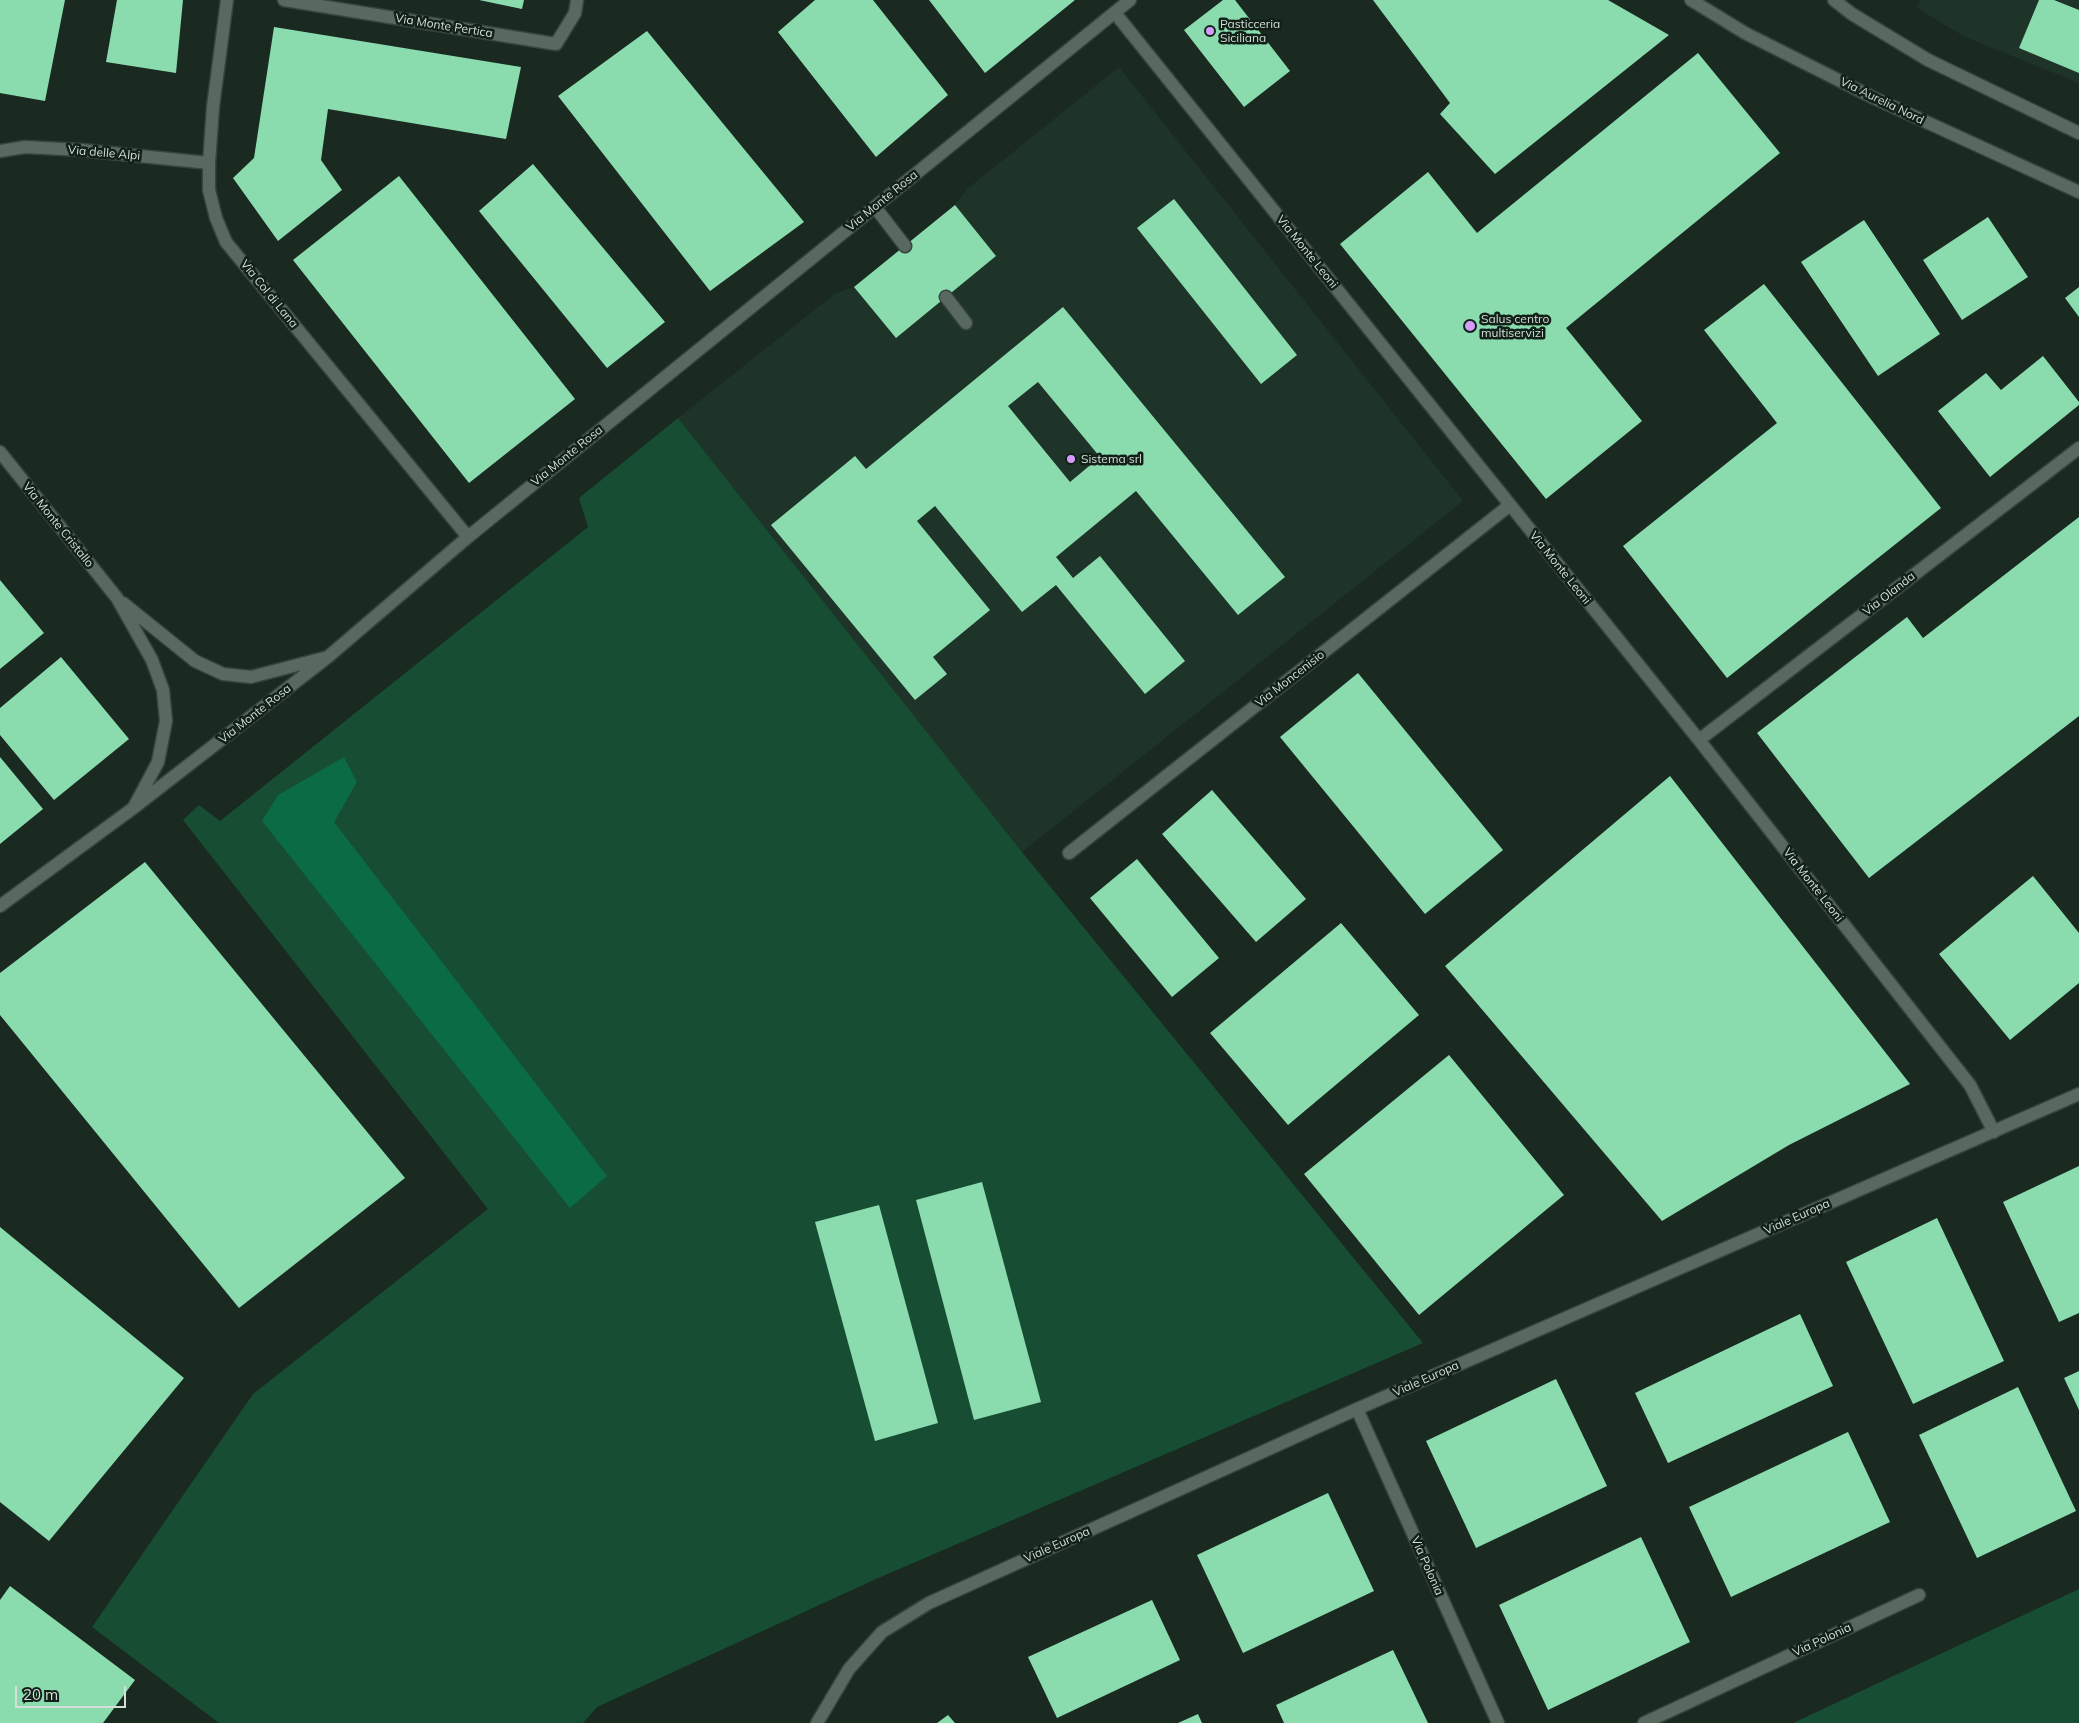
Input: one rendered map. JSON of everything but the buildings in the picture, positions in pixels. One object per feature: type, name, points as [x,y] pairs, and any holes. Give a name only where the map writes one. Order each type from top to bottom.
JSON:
[{"type":"street","name":"Via Col di Lana","points":[[227,0],[213,107],[209,163],[209,190],[216,218],[226,242],[468,537]]},
{"type":"street","name":"Via Monte Pertica","points":[[284,0],[556,44],[575,13],[577,0]]},
{"type":"street","name":"Via Monte Rosa","points":[[0,906],[132,809],[329,656],[468,537],[1130,0]]},
{"type":"street","name":"Via Aurelia Nord","points":[[1690,0],[1745,33],[1865,94],[2079,192]]},
{"type":"street","points":[[1826,0],[1928,60],[2079,132]]},
{"type":"street","points":[[1834,0],[1852,14]]},
{"type":"street","name":"Via Monte Leoni","points":[[1115,13],[1699,740],[1970,1085],[1994,1132]]},
{"type":"street","points":[[2053,119],[2079,126]]},
{"type":"street","name":"Via delle Alpi","points":[[0,151],[25,147],[62,149],[209,163]]},
{"type":"street","points":[[875,208],[905,246]]},
{"type":"street","points":[[946,297],[966,323]]},
{"type":"street","name":"Via Olanda","points":[[1699,740],[2079,448]]},
{"type":"street","name":"Via Monte Cristallo","points":[[0,452],[117,598]]},
{"type":"street","name":"Via Moncenisio","points":[[1069,853],[1510,505]]},
{"type":"street","points":[[117,598],[195,661],[223,674],[251,678],[329,656]]},
{"type":"street","points":[[117,598],[152,660],[158,675],[163,690],[166,721],[158,762],[132,809]]},
{"type":"street","name":"Viale Europa","points":[[817,1723],[849,1669],[882,1632],[930,1604],[1357,1409],[2079,1094]]},
{"type":"street","name":"Via Polonia","points":[[1357,1409],[1498,1723]]},
{"type":"street","name":"Via Polonia","points":[[1644,1723],[1919,1595]]},
{"type":"shaded area","points":[[1920,0],[2079,0],[2079,83],[1965,37],[1917,8]]},
{"type":"shaded area","name":"Sistema srl","points":[[1119,67],[1463,501],[1022,852],[678,418],[836,293],[854,287],[955,205],[967,189]]},
{"type":"green space","points":[[678,418],[1022,852],[1423,1343],[876,1579],[597,1707],[583,1723],[219,1723],[92,1627],[253,1394],[488,1209],[183,820],[199,805],[220,821],[588,527],[579,498]]},
{"type":"green space","points":[[344,757],[357,782],[334,822],[607,1176],[570,1208],[262,821],[278,795]]},
{"type":"green space","points":[[2079,1589],[2079,1723],[1793,1723]]},
{"type":"place","name":"Pasticceria Siciliana","points":[[1210,31]]},
{"type":"place","name":"Salus centro multiservizi","points":[[1470,326]]},
{"type":"place","name":"Sistema srl","points":[[1071,459]]}]
